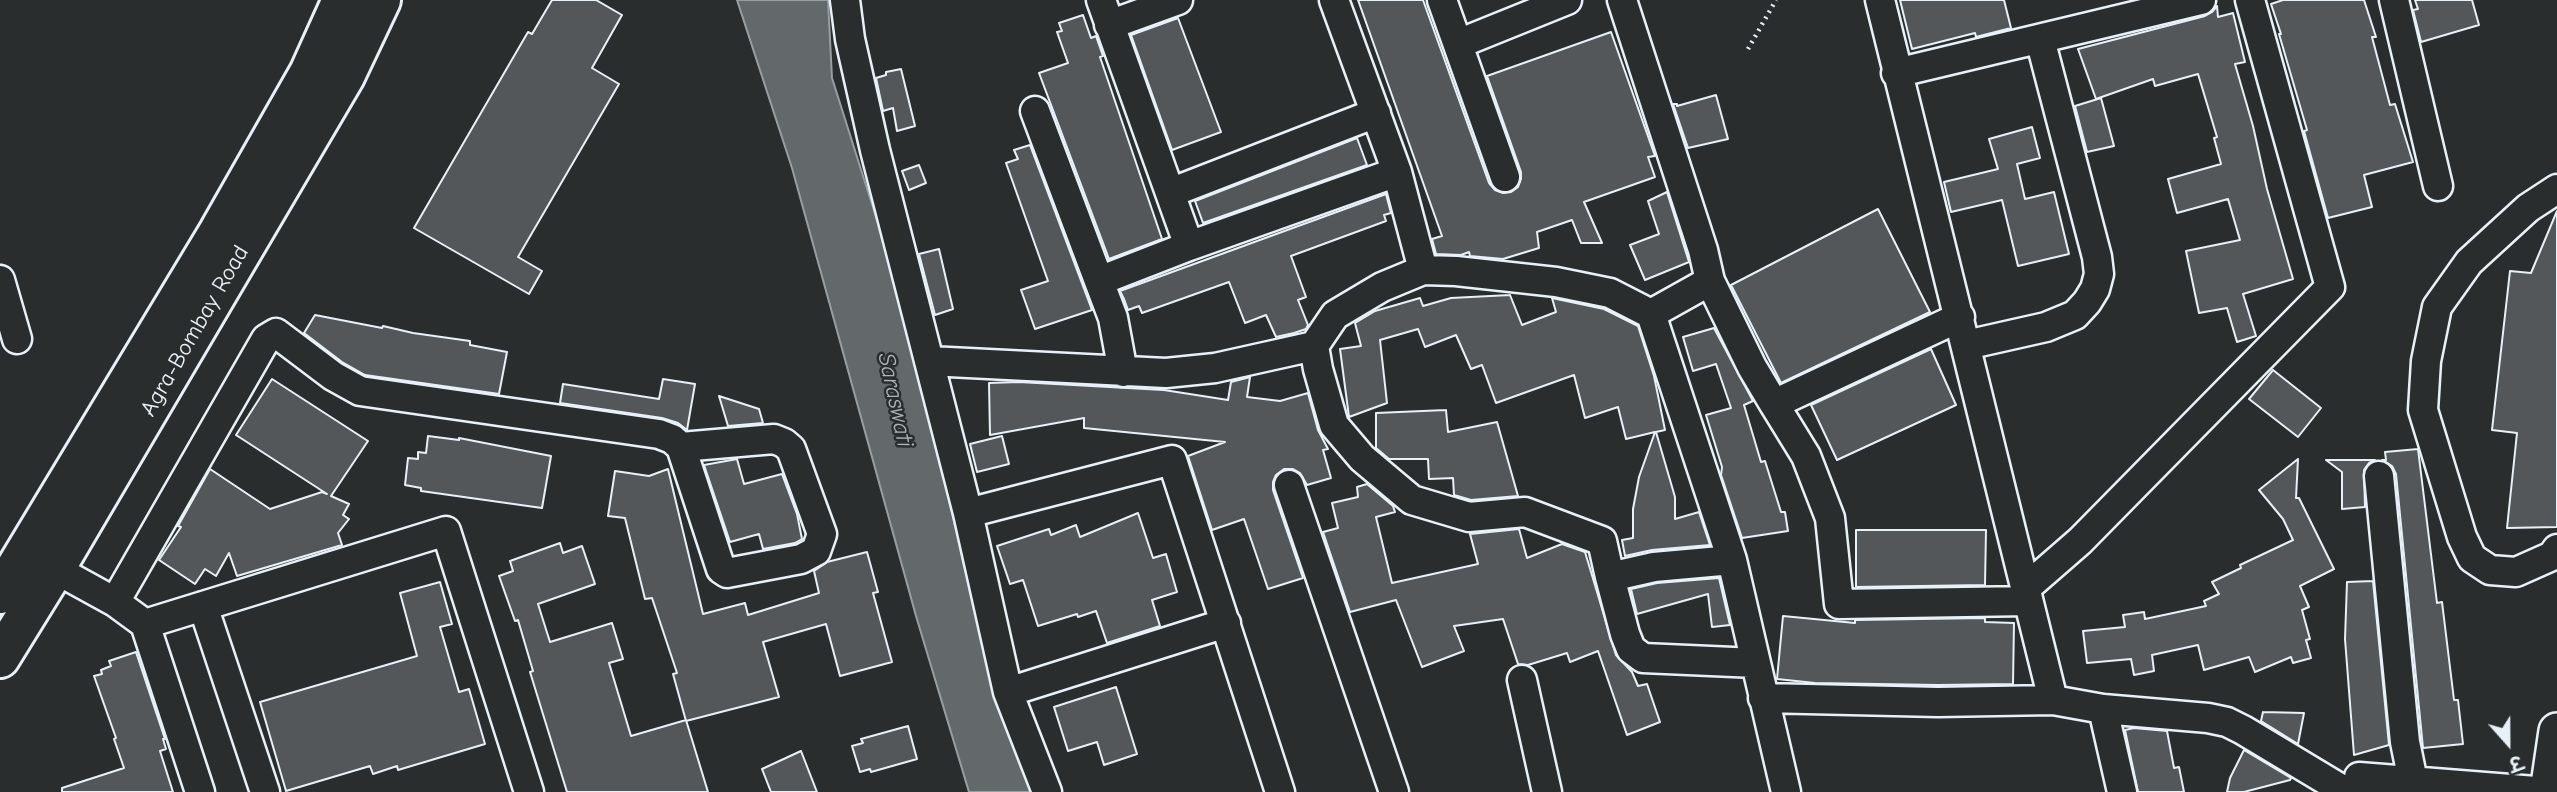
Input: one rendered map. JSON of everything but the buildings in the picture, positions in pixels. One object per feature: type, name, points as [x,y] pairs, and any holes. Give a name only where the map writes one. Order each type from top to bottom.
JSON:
[{"type":"main road","name":"Agra-Bombay Road","points":[[0,594],[219,231],[309,73],[342,0]]},
{"type":"main road","name":"Agra-Bombay Road","points":[[0,658],[345,76],[381,0]]},
{"type":"street","points":[[845,0],[850,39],[867,113],[968,513],[1009,692],[1047,792]]},
{"type":"street","points":[[1178,0],[1105,12],[1189,246]]},
{"type":"street","points":[[1334,0],[1397,172],[1423,270]]},
{"type":"street","points":[[1442,0],[1506,177]]},
{"type":"street","points":[[1458,44],[1567,0]]},
{"type":"street","points":[[1622,0],[1703,250],[1710,281],[1752,368],[1806,456],[1830,518],[1839,604],[2027,595],[2330,287],[2249,0]]},
{"type":"street","points":[[1880,0],[2053,700]]},
{"type":"street","points":[[1896,73],[2201,0]]},
{"type":"street","points":[[2394,0],[2438,186]]},
{"type":"street","points":[[1966,345],[2046,327],[2076,315],[2095,289],[2099,274],[2097,257],[2040,39]]},
{"type":"street","points":[[1035,111],[1113,318],[1123,372]]},
{"type":"street","points":[[1170,193],[1376,113]]},
{"type":"street","points":[[1099,281],[1397,172]]},
{"type":"street","points":[[2557,189],[2528,208],[2469,262],[2437,307],[2426,360],[2423,410],[2462,537],[2472,558],[2490,570],[2516,572],[2552,556],[2557,549]]},
{"type":"street","points":[[929,361],[1123,372],[1166,373],[1215,368],[1314,346],[1335,315],[1382,287],[1423,270],[1556,282],[1610,293],[1651,314],[1732,560],[1786,792]]},
{"type":"street","points":[[0,280],[17,339]]},
{"type":"street","points":[[1651,314],[1710,281]]},
{"type":"street","points":[[1774,404],[1960,317]]},
{"type":"street","points":[[115,602],[265,339],[276,333],[333,376],[359,391],[659,435],[671,439],[681,447],[721,569],[727,573],[801,559],[816,551],[822,534],[791,449],[784,443],[774,439],[681,447]]},
{"type":"street","points":[[1314,346],[1334,425],[1362,458],[1412,500],[1468,517],[1525,512],[1602,541],[1625,634],[1632,649],[1643,658],[1756,663]]},
{"type":"street","points":[[968,513],[1172,460],[1280,792]]},
{"type":"street","points":[[2379,476],[2405,741],[2413,781]]},
{"type":"street","points":[[1289,485],[1394,792]]},
{"type":"street","points":[[145,624],[446,531],[529,792]]},
{"type":"street","points":[[1610,577],[1654,567],[1732,560]]},
{"type":"street","points":[[55,569],[115,602],[145,624],[200,792]]},
{"type":"street","points":[[203,606],[265,792]]},
{"type":"street","points":[[1009,692],[1226,623]]},
{"type":"street","points":[[1522,680],[1547,792]]},
{"type":"street","points":[[1763,698],[1938,702],[2053,700],[2103,709],[2208,718],[2227,722],[2346,792]]},
{"type":"street","points":[[2103,709],[2122,792]]},
{"type":"street","points":[[2357,792],[2359,777],[2551,784],[2557,731]]},
{"type":"path","points":[[1748,49],[1776,0]]},
{"type":"water","name":"Saraswati","points":[[737,0],[828,0],[832,78],[903,302],[972,599],[1037,792],[969,792],[916,616],[792,168]]}]
